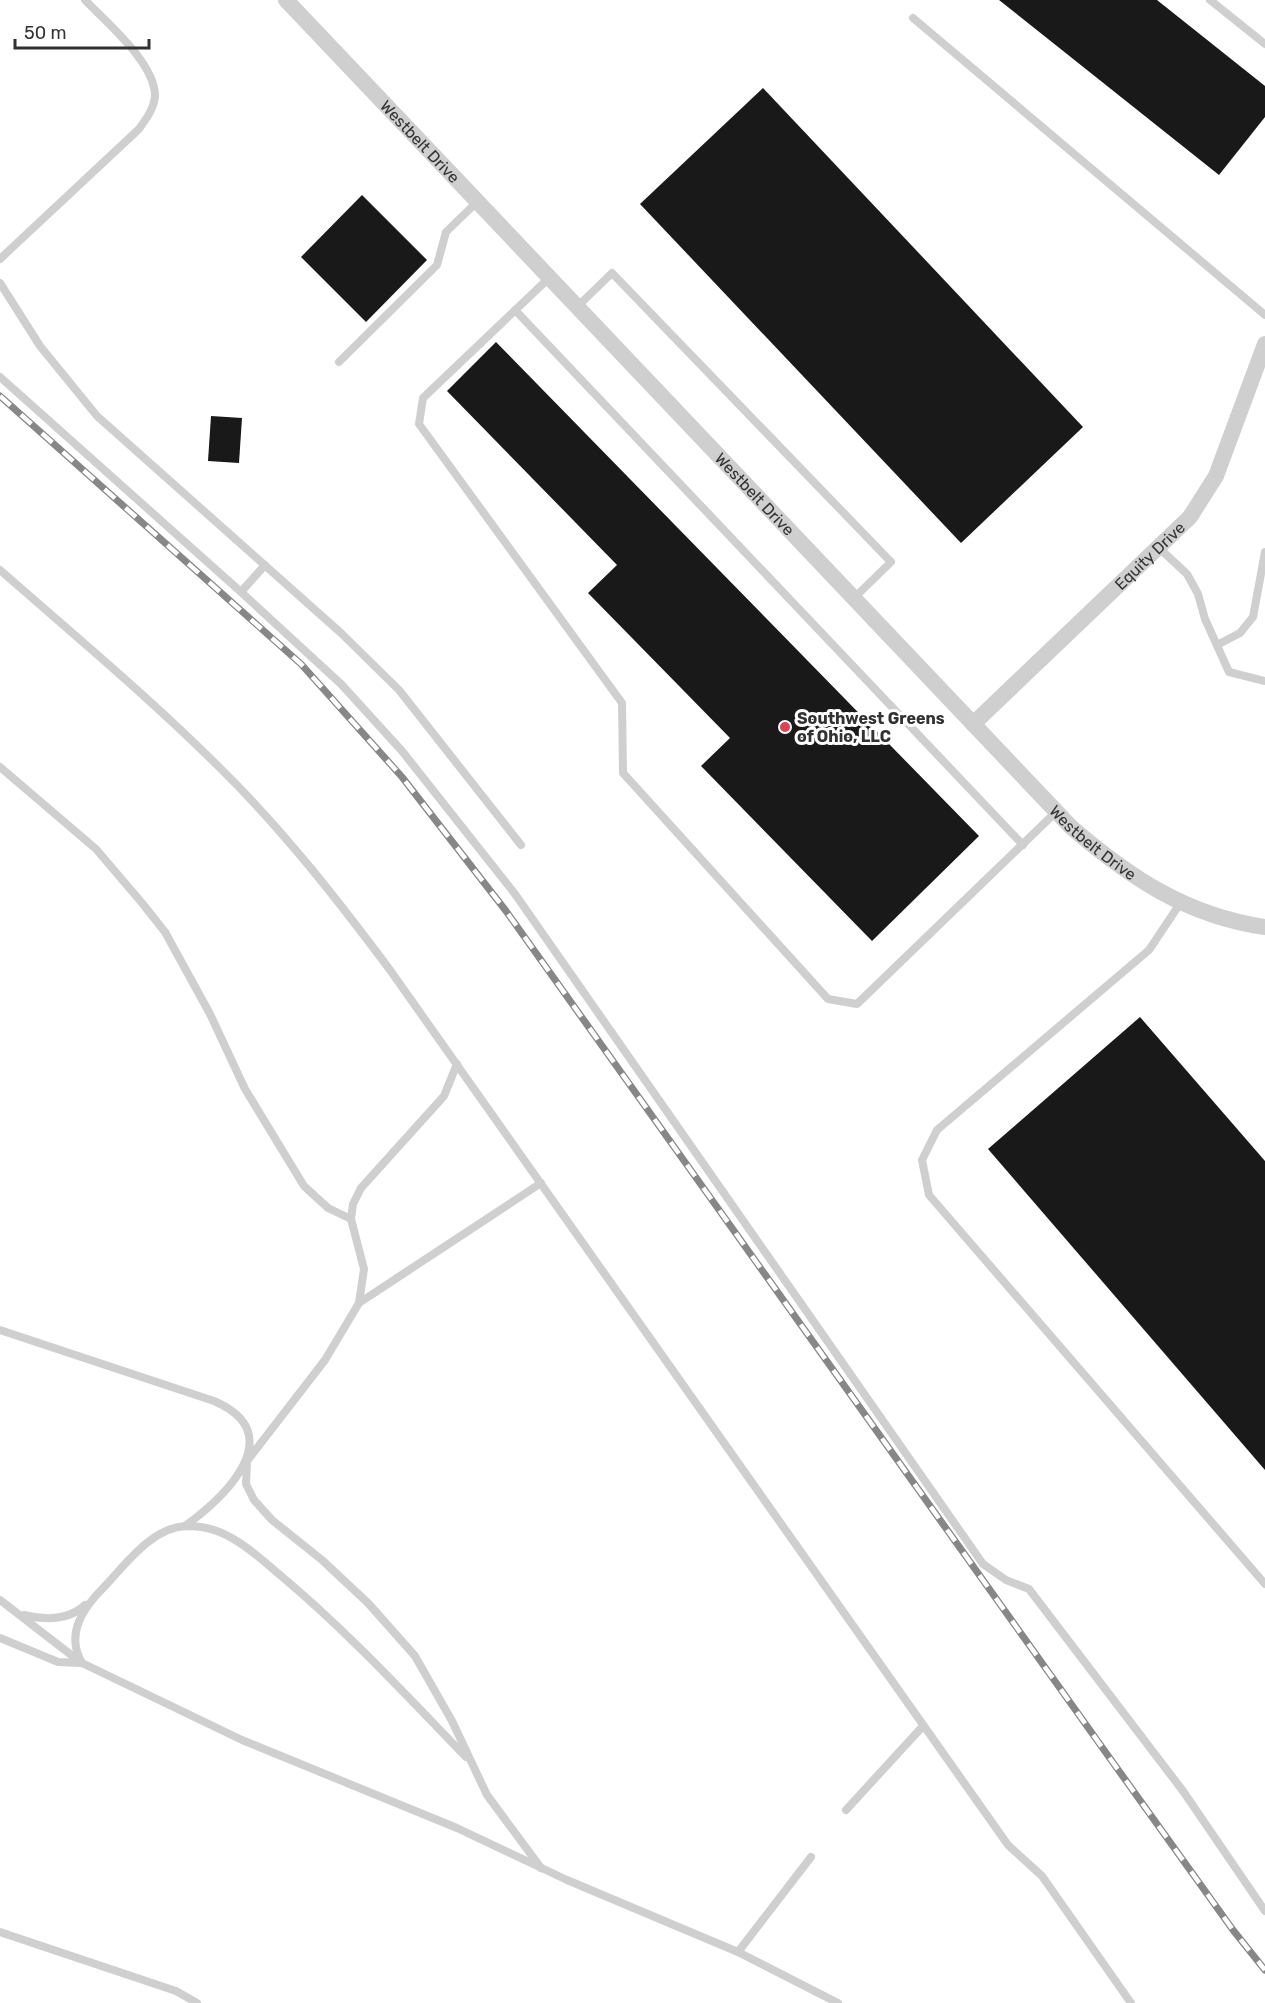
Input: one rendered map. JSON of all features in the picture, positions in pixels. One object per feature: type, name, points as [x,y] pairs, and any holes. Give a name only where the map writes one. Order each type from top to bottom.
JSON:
[{"type":"street","name":"Westbelt Drive","points":[[286,0],[1056,812],[1133,877],[1181,902],[1247,925],[1265,927]]},
{"type":"street","name":"Equity Drive","points":[[973,724],[1190,517],[1216,476],[1265,344]]},
{"type":"lane","points":[[0,259],[139,129],[151,112],[155,96],[151,78],[142,60],[85,0]]},
{"type":"lane","points":[[1210,0],[1265,44]]},
{"type":"lane","points":[[913,18],[1265,315]]},
{"type":"lane","points":[[339,362],[437,265],[446,232],[477,202]]},
{"type":"lane","points":[[577,307],[612,273],[891,562],[853,599]]},
{"type":"lane","points":[[549,278],[423,398],[419,424],[622,703],[623,773],[828,999],[857,1004],[1056,812]]},
{"type":"lane","points":[[0,283],[40,346],[97,417],[341,633],[399,690],[521,845]]},
{"type":"lane","points":[[515,310],[1023,845]]},
{"type":"lane","points":[[0,377],[341,684],[402,751],[468,831],[515,894],[983,1564],[1006,1580],[1029,1589],[1183,1791],[1265,1911]]},
{"type":"lane","points":[[1159,548],[1187,574],[1198,594],[1205,619],[1229,672],[1265,681]]},
{"type":"lane","points":[[1217,645],[1240,633],[1253,617],[1265,552]]},
{"type":"lane","points":[[241,592],[265,565]]},
{"type":"lane","points":[[0,570],[162,712],[221,768],[328,888],[457,1064],[1008,1845],[1042,1876],[1054,1891],[1131,2003]]},
{"type":"lane","points":[[0,767],[96,849],[159,925],[210,1014],[245,1089],[304,1186],[328,1208],[351,1219]]},
{"type":"lane","points":[[1181,902],[1149,951],[968,1101],[937,1130],[922,1160],[929,1196],[1265,1584]]},
{"type":"lane","points":[[20,1614],[47,1619],[69,1615],[79,1610],[158,1534],[184,1526],[220,1496],[325,1360],[359,1303],[364,1269],[351,1219],[353,1204],[361,1188],[444,1096],[457,1064]]},
{"type":"lane","points":[[359,1303],[541,1183]]},
{"type":"lane","points":[[0,1330],[226,1406],[243,1421],[250,1450],[246,1484],[254,1500],[272,1520],[322,1560],[368,1603],[415,1656],[452,1721],[487,1795],[541,1868]]},
{"type":"lane","points":[[184,1526],[216,1530],[254,1554],[317,1606],[471,1761]]},
{"type":"lane","points":[[82,1663],[76,1653],[74,1634],[82,1613],[96,1594]]},
{"type":"lane","points":[[0,1600],[82,1663],[243,1740],[457,1828],[541,1868],[738,1952],[838,2003]]},
{"type":"lane","points":[[0,1638],[58,1662],[82,1663]]},
{"type":"lane","points":[[846,1810],[923,1726]]},
{"type":"lane","points":[[738,1952],[811,1857]]},
{"type":"lane","points":[[0,1932],[176,1990],[197,2003]]},
{"type":"building","points":[[999,0],[1157,0],[1265,86],[1265,117],[1219,175]]},
{"type":"building","points":[[763,88],[1083,427],[961,543],[640,204]]},
{"type":"building","points":[[362,195],[427,260],[366,322],[301,257]]},
{"type":"building","points":[[496,342],[979,836],[872,941],[701,766],[730,738],[588,593],[617,565],[447,391]]},
{"type":"building","points":[[211,416],[242,418],[239,463],[208,461]]},
{"type":"building","points":[[1140,1017],[1265,1161],[1265,1470],[988,1149]]},
{"type":"railway","points":[[0,396],[301,664],[402,777],[506,911],[1109,1757],[1233,1930],[1265,1970]]},
{"type":"place","name":"Southwest Greens of Ohio, LLC","points":[[785,727]]}]
